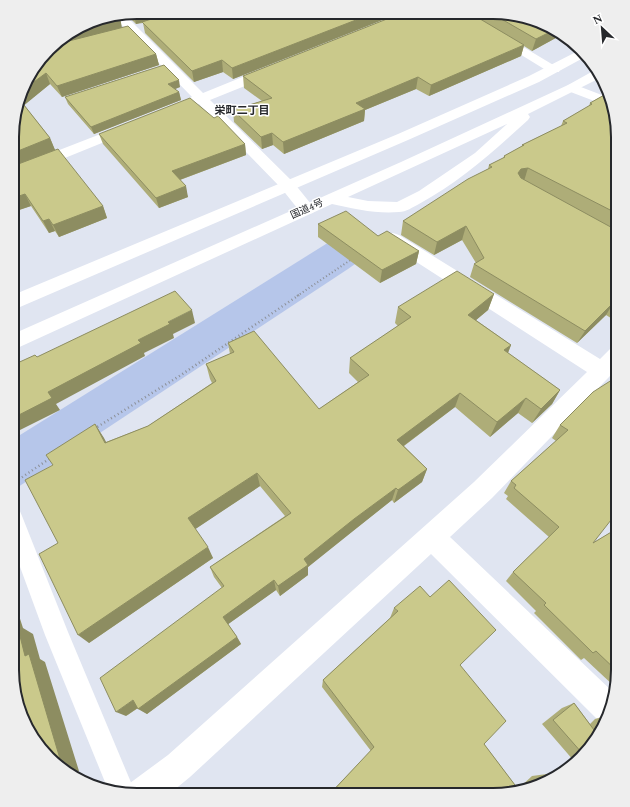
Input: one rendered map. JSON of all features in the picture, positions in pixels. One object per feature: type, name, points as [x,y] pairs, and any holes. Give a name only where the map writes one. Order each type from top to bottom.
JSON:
[{"type":"main road","points":[[469,19],[554,69]]},
{"type":"main road","points":[[123,20],[165,68],[200,99],[288,186],[307,209]]},
{"type":"main road","points":[[118,36],[147,27]]},
{"type":"main road","points":[[19,301],[288,186],[554,69],[578,56]]},
{"type":"main road","points":[[157,116],[281,66]]},
{"type":"main road","name":"国道4号","points":[[19,339],[536,105],[594,76]]},
{"type":"main road","points":[[573,88],[605,101]]},
{"type":"main road","points":[[330,199],[368,206],[400,208],[425,194],[480,156],[536,105]]},
{"type":"main road","points":[[19,172],[142,122]]},
{"type":"main road","points":[[385,234],[611,361]]},
{"type":"main road","points":[[151,788],[179,766],[483,490],[611,363]]},
{"type":"main road","points":[[432,537],[606,706]]},
{"type":"lane","points":[[19,535],[57,635],[120,787]]},
{"type":"path","points":[[92,431],[181,375],[374,245],[385,234]]},
{"type":"path","points":[[19,479],[54,455]]},
{"type":"shaded area","points":[[358,224],[386,242],[348,269],[19,486],[19,436]]},
{"type":"building","points":[[152,19],[359,19],[232,68],[222,60],[192,71],[142,22]]},
{"type":"building","points":[[387,19],[480,19],[524,45],[431,85],[418,77],[356,103],[365,109],[283,142],[272,133],[261,137],[233,110],[272,98],[243,76]]},
{"type":"building","points":[[502,20],[523,23],[548,33],[536,39]]},
{"type":"building","points":[[128,26],[156,54],[57,86],[46,73],[32,83],[48,59],[59,48],[69,41]]},
{"type":"building","points":[[164,65],[179,80],[168,84],[179,92],[91,127],[65,97]]},
{"type":"building","points":[[603,96],[610,122],[611,210],[528,168],[521,169],[518,173],[521,178],[611,227],[611,305],[585,331],[474,264],[484,258],[466,226],[437,242],[403,221],[468,179],[492,167],[489,165],[524,145],[522,145],[567,123],[563,121],[592,104],[590,103]]},
{"type":"building","points":[[190,98],[214,118],[218,116],[245,144],[172,171],[186,186],[156,198],[99,134]]},
{"type":"building","points":[[24,104],[50,138],[19,151],[20,122]]},
{"type":"building","points":[[58,149],[103,206],[53,225],[49,219],[43,221],[25,194],[19,196],[19,164]]},
{"type":"building","points":[[346,211],[378,236],[387,231],[419,251],[382,270],[318,224]]},
{"type":"building","points":[[457,271],[494,294],[468,315],[511,345],[504,350],[560,390],[541,409],[526,398],[497,422],[460,393],[397,440],[427,469],[398,490],[396,488],[304,559],[308,565],[278,586],[274,580],[223,617],[237,637],[138,709],[133,700],[116,712],[100,678],[224,586],[210,567],[291,513],[257,473],[188,518],[208,547],[78,635],[39,554],[58,543],[25,480],[53,465],[46,455],[95,424],[105,443],[148,426],[216,381],[206,364],[234,352],[228,343],[254,331],[319,409],[369,375],[350,358],[411,317],[398,307]]},
{"type":"building","points":[[175,291],[192,310],[168,322],[170,324],[138,340],[141,343],[48,392],[52,398],[19,415],[19,362],[35,355],[37,357]]},
{"type":"building","points":[[611,380],[611,520],[593,543],[611,532],[611,665],[596,651],[593,653],[544,605],[546,603],[513,572],[559,527],[514,488],[516,485],[511,481],[568,430],[560,425],[593,392]]},
{"type":"building","points":[[449,580],[496,630],[460,665],[506,721],[484,744],[515,786],[500,788],[336,788],[374,747],[323,680],[398,611],[394,608],[420,586],[430,597]]},
{"type":"building","points":[[19,632],[25,656],[29,654],[60,759],[43,742],[28,715],[23,700],[19,670]]},
{"type":"building","points":[[574,703],[594,730],[595,729],[587,742],[579,750],[553,720]]},
{"type":"district","name":"栄町二丁目","points":[[242,110]]}]
